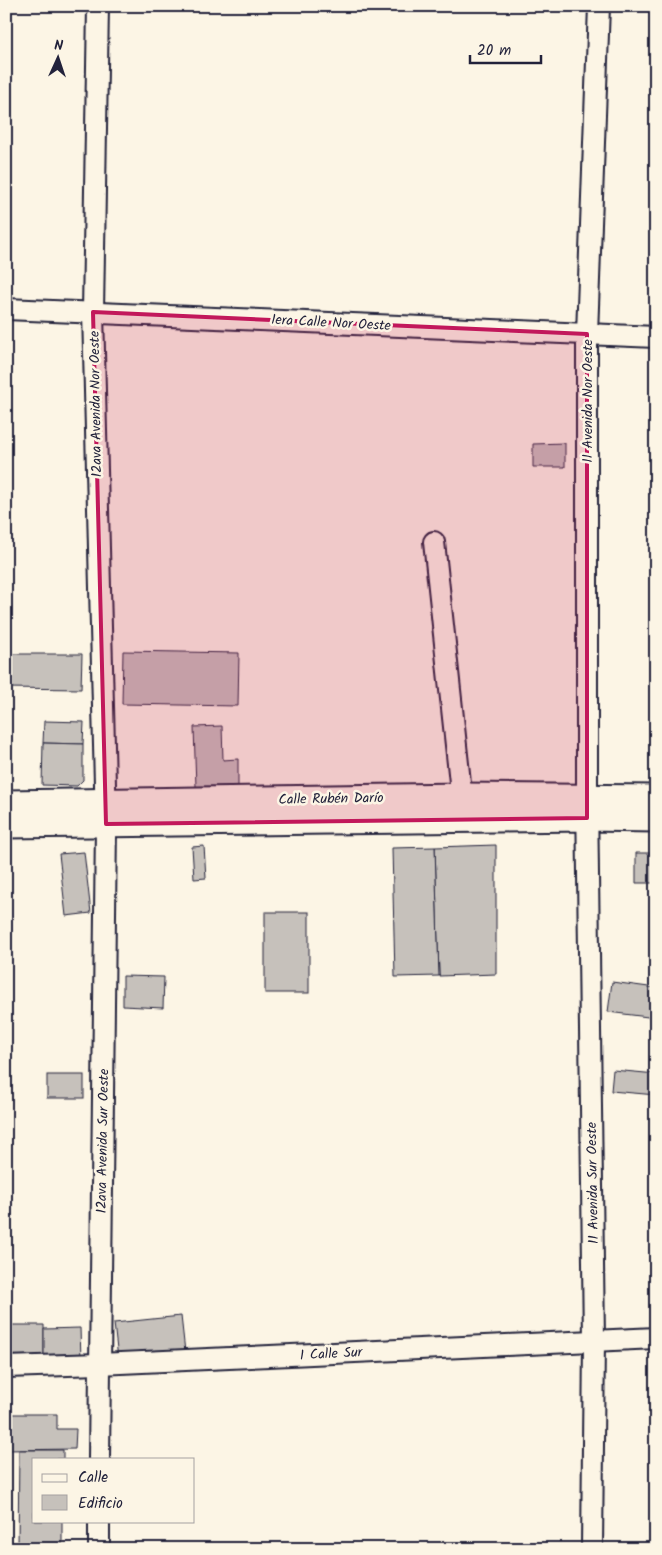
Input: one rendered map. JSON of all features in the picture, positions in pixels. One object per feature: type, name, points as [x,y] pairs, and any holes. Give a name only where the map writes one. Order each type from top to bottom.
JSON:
[{"type":"street","name":"12ava Avenida Nor Oeste","points":[[98,6],[93,312],[106,813]]},
{"type":"street","name":"11 Avenida Nor Oeste","points":[[587,807],[587,334],[599,6]]},
{"type":"street","name":"1era Calle Nor Oeste","points":[[6,309],[656,337]]},
{"type":"street","points":[[434,542],[463,808]]},
{"type":"street","name":"Calle Rubén Darío","points":[[6,825],[106,813],[587,807],[656,798]]},
{"type":"street","name":"Calle Rubén Darío","points":[[6,803],[106,813]]},
{"type":"street","name":"Calle Rubén Darío","points":[[587,807],[656,819]]},
{"type":"street","name":"11 Avenida Sur Oeste","points":[[587,807],[594,1340],[592,1549]]},
{"type":"street","name":"12ava Avenida Sur Oeste","points":[[99,1458],[106,813]]},
{"type":"street","name":"1 Calle Sur","points":[[6,1367],[656,1338]]},
{"type":"street","points":[[98,1549],[99,1522]]},
{"type":"highlighted area","points":[[93,312],[587,334],[587,818],[106,824]]},
{"type":"building","points":[[565,443],[565,467],[533,467],[533,444]]},
{"type":"building","points":[[123,651],[239,653],[238,706],[122,704]]},
{"type":"building","points":[[6,654],[82,654],[81,689],[6,688]]},
{"type":"building","points":[[44,721],[84,722],[83,744],[43,743]]},
{"type":"building","points":[[222,726],[223,760],[238,759],[238,786],[196,787],[194,727]]},
{"type":"building","points":[[43,743],[83,744],[83,780],[77,786],[42,785]]},
{"type":"building","points":[[496,845],[496,974],[439,976],[435,847]]},
{"type":"building","points":[[204,846],[206,878],[194,879],[192,847]]},
{"type":"building","points":[[435,847],[439,976],[395,977],[392,848]]},
{"type":"building","points":[[84,852],[91,913],[66,916],[59,854]]},
{"type":"building","points":[[636,853],[653,853],[654,883],[636,883]]},
{"type":"building","points":[[265,912],[309,912],[309,993],[265,993]]},
{"type":"building","points":[[123,976],[164,977],[163,1008],[123,1006]]},
{"type":"building","points":[[612,982],[656,988],[656,1018],[608,1012]]},
{"type":"building","points":[[613,1070],[656,1074],[656,1095],[611,1091]]},
{"type":"building","points":[[47,1075],[84,1075],[84,1098],[47,1098]]},
{"type":"building","points":[[181,1316],[185,1352],[118,1359],[114,1323]]},
{"type":"building","points":[[10,1325],[44,1325],[44,1360],[11,1361]]},
{"type":"building","points":[[80,1328],[81,1360],[44,1360],[44,1329]]},
{"type":"building","points":[[6,1414],[57,1414],[57,1429],[76,1429],[75,1449],[6,1450]]},
{"type":"building","points":[[19,1450],[63,1450],[63,1458],[32,1458],[32,1522],[62,1522],[62,1549],[18,1549]]}]
